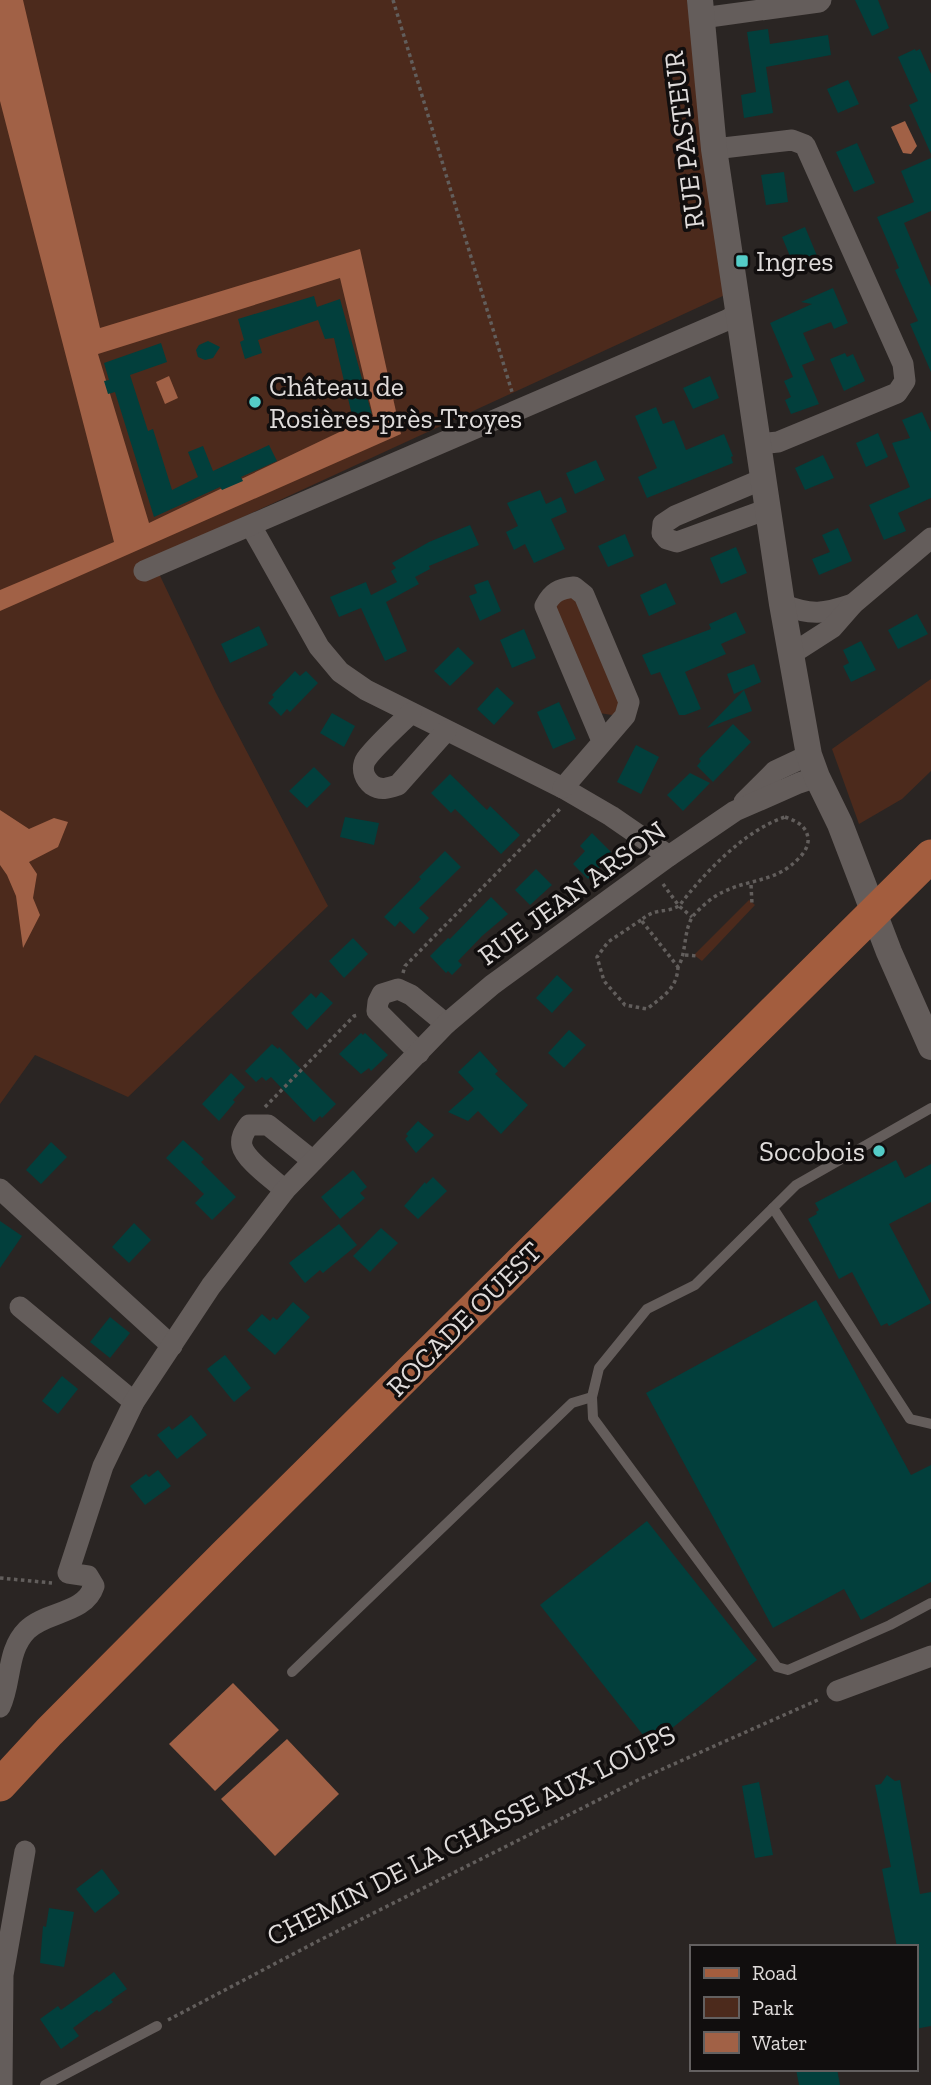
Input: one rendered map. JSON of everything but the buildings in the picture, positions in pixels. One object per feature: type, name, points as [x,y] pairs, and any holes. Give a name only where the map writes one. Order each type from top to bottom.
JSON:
[{"type":"main road","name":"ROCADE OUEST","points":[[0,1785],[40,1741],[226,1554],[931,856]]},
{"type":"street","points":[[701,9],[821,0]]},
{"type":"street","name":"RUE PASTEUR","points":[[701,9],[714,149],[738,313],[790,655],[813,766],[840,824],[889,953],[931,1047]]},
{"type":"street","points":[[714,149],[792,140],[804,145],[903,364],[905,381],[897,393],[778,442],[758,444]]},
{"type":"street","points":[[144,570],[251,526],[738,313]]},
{"type":"street","points":[[763,479],[675,516],[663,524],[662,533],[667,539],[677,542],[768,509]]},
{"type":"street","points":[[251,526],[319,647],[340,671],[366,690],[569,792],[611,816],[669,856]]},
{"type":"street","points":[[790,655],[832,628],[853,604],[931,538]]},
{"type":"street","points":[[569,792],[602,741],[625,716],[629,702],[584,595],[574,587],[563,588],[551,595],[545,606],[602,741]]},
{"type":"street","points":[[782,604],[815,614],[853,604]]},
{"type":"street","points":[[411,713],[365,761],[363,772],[368,782],[377,788],[387,789],[398,785],[446,731]]},
{"type":"street","name":"RUE JEAN ARSON","points":[[68,1573],[103,1466],[134,1402],[211,1286],[285,1190],[446,1024],[492,985],[735,811],[775,771],[813,766]]},
{"type":"street","points":[[419,1053],[377,1011],[382,994],[398,989],[411,995],[446,1024]]},
{"type":"street","points":[[285,1190],[248,1157],[242,1146],[242,1135],[249,1125],[268,1125],[313,1161]]},
{"type":"street","points":[[0,1189],[172,1346]]},
{"type":"street","points":[[20,1307],[134,1402]]},
{"type":"street","points":[[0,1707],[7,1693],[9,1668],[15,1649],[24,1632],[37,1621],[77,1606],[91,1595],[94,1586],[88,1576],[68,1573]]},
{"type":"street","points":[[837,1691],[931,1656]]},
{"type":"street","points":[[2,2085],[3,1975],[25,1851]]},
{"type":"lane","points":[[931,1108],[796,1185],[695,1285],[647,1309],[599,1368],[592,1397],[593,1418],[778,1667],[788,1670],[890,1625],[931,1603]]},
{"type":"lane","points":[[773,1208],[910,1419],[931,1424]]},
{"type":"lane","points":[[292,1672],[572,1403],[592,1397]]},
{"type":"lane","points":[[45,2085],[157,2026]]},
{"type":"path","points":[[393,0],[513,398]]},
{"type":"path","points":[[398,989],[405,966],[569,792]]},
{"type":"path","points":[[785,817],[798,821],[805,829],[808,840],[804,853],[772,878],[751,884],[737,886],[719,894],[692,917],[685,943],[685,955],[678,967],[677,981],[647,1009],[625,1005],[604,981],[597,957],[608,942],[653,911],[671,910],[679,906],[714,863],[773,821],[785,817]]},
{"type":"path","points":[[663,884],[679,906],[692,917]]},
{"type":"path","points":[[751,884],[752,904]]},
{"type":"path","points":[[641,920],[678,967]]},
{"type":"path","points":[[685,955],[697,956]]},
{"type":"path","points":[[268,1125],[265,1105],[354,1016],[377,1011]]},
{"type":"path","points":[[0,1578],[55,1584],[68,1573]]},
{"type":"path","name":"CHEMIN DE LA CHASSE AUX LOUPS","points":[[157,2026],[318,1941],[638,1780],[837,1691]]},
{"type":"green space","points":[[0,0],[687,0],[725,295],[152,559],[216,693],[328,906],[128,1097],[35,1055],[0,1104]]},
{"type":"green space","points":[[576,597],[621,696],[617,712],[612,715],[599,713],[553,606],[558,598]]},
{"type":"green space","points":[[931,679],[931,771],[902,799],[859,824],[832,749]]},
{"type":"green space","points":[[749,900],[755,905],[702,961],[694,955]]},
{"type":"water","points":[[0,0],[23,0],[100,328],[360,249],[401,434],[0,611],[0,590],[114,542],[0,101]],"holes":[[[340,278],[373,416],[149,523],[98,354]]]},
{"type":"water","points":[[905,121],[917,146],[911,154],[903,153],[891,127]]},
{"type":"water","points":[[169,376],[178,398],[165,404],[156,382]]},
{"type":"water","points":[[0,810],[29,829],[54,818],[68,822],[58,847],[29,862],[37,874],[33,898],[40,915],[23,948],[16,896],[0,865]]},
{"type":"water","points":[[233,1683],[279,1730],[215,1791],[169,1744]]},
{"type":"water","points":[[287,1739],[339,1794],[275,1856],[221,1799]]},
{"type":"place","name":"Ingres","points":[[742,261]]},
{"type":"place","name":"Château de Rosières-près-Troyes","points":[[255,402]]},
{"type":"place","name":"Socobois","points":[[879,1151]]}]
